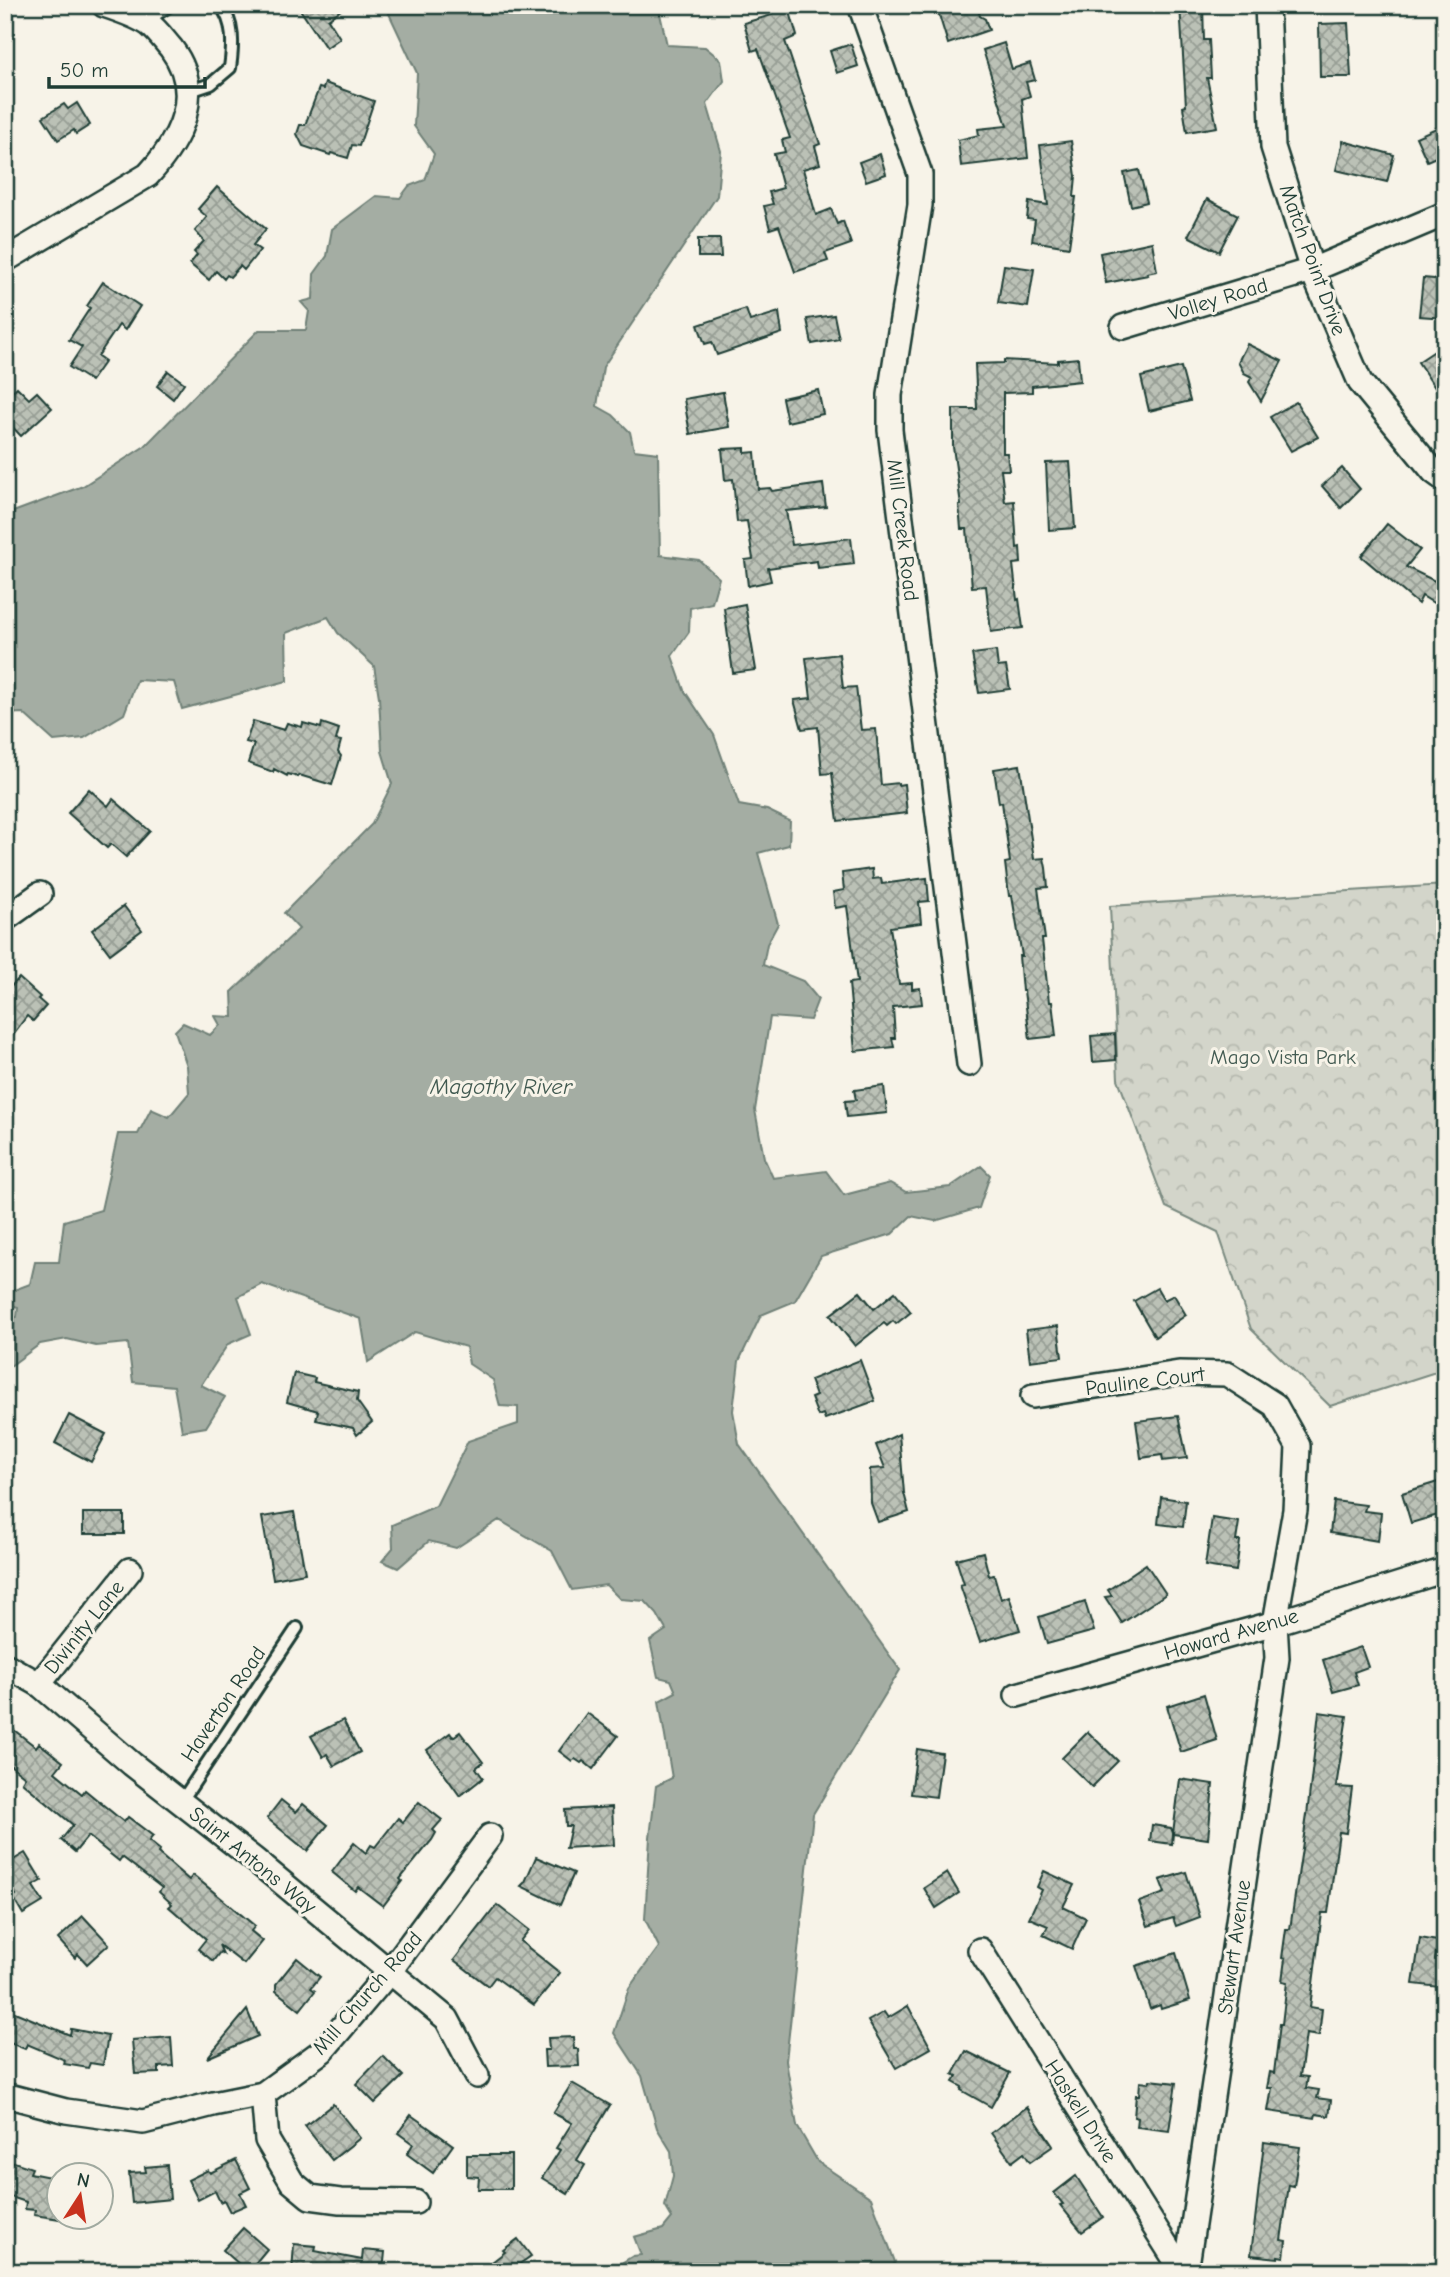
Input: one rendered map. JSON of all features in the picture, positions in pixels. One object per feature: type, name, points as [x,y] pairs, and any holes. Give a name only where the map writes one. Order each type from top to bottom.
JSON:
[{"type":"street","points":[[5,260],[148,175],[174,143],[186,112],[187,92],[177,57],[164,39],[145,22],[104,5]]},
{"type":"street","name":"Mill Creek Road","points":[[860,5],[919,174],[920,205],[890,395],[890,430],[969,1064]]},
{"type":"street","name":"Match Point Drive","points":[[1267,5],[1273,147],[1312,270],[1360,382],[1434,472],[1445,480]]},
{"type":"street","name":"Volley Road","points":[[1123,327],[1312,270],[1445,214]]},
{"type":"street","points":[[5,919],[40,894]]},
{"type":"street","name":"Pauline Court","points":[[1033,1396],[1179,1373],[1227,1374],[1275,1405],[1298,1446],[1295,1510],[1275,1623]]},
{"type":"street","name":"Divinity Lane","points":[[39,1684],[130,1570]]},
{"type":"street","name":"Howard Avenue","points":[[1017,1695],[1275,1623],[1445,1570]]},
{"type":"street","name":"Stewart Avenue","points":[[1184,2272],[1277,1658],[1275,1623]]},
{"type":"street","name":"Saint Antons Way","points":[[5,1665],[39,1684],[447,2019],[477,2076]]},
{"type":"street","name":"Mill Church Road","points":[[5,2095],[66,2111],[143,2122],[263,2094],[322,2051],[390,1972],[490,1836]]},
{"type":"street","name":"Haskell Drive","points":[[980,1950],[1184,2272]]},
{"type":"street","points":[[263,2094],[267,2140],[292,2182],[310,2197],[340,2201],[415,2202]]},
{"type":"lane","points":[[145,22],[170,5]]},
{"type":"lane","points":[[187,92],[211,84],[230,68],[233,37],[225,11],[220,5]]},
{"type":"lane","name":"Haverton Road","points":[[181,1802],[297,1628]]},
{"type":"green space","name":"Mago Vista Park","points":[[1445,885],[1445,1369],[1330,1406],[1251,1329],[1218,1232],[1166,1207],[1118,1079],[1110,906]]},
{"type":"water","name":"Magothy River","points":[[385,5],[658,5],[667,45],[705,47],[721,60],[724,81],[707,104],[721,151],[717,196],[603,367],[597,406],[613,415],[630,432],[634,450],[658,453],[660,555],[699,560],[719,578],[712,603],[690,608],[689,632],[672,656],[684,690],[714,735],[739,805],[767,810],[790,821],[789,845],[758,853],[778,924],[767,944],[763,965],[803,981],[818,999],[810,1020],[770,1017],[755,1110],[764,1158],[773,1178],[826,1171],[844,1195],[890,1183],[906,1192],[950,1187],[981,1166],[990,1175],[979,1208],[935,1221],[911,1216],[892,1234],[821,1256],[795,1301],[761,1315],[739,1361],[733,1411],[739,1444],[900,1670],[813,1814],[786,2061],[797,2126],[818,2162],[871,2198],[895,2262],[890,2272],[596,2272],[596,2267],[618,2265],[633,2256],[641,2255],[634,2237],[663,2229],[672,2218],[665,2206],[673,2176],[671,2151],[657,2128],[642,2076],[614,2033],[629,1988],[659,1947],[645,1919],[656,1786],[672,1778],[659,1701],[676,1692],[671,1680],[658,1677],[650,1641],[666,1630],[645,1601],[620,1599],[606,1585],[572,1590],[552,1551],[499,1520],[456,1548],[429,1541],[398,1568],[382,1561],[393,1548],[392,1525],[436,1506],[468,1441],[518,1424],[518,1407],[500,1406],[493,1380],[469,1364],[466,1347],[415,1332],[368,1362],[361,1319],[262,1284],[238,1297],[251,1334],[228,1344],[201,1385],[225,1397],[206,1427],[182,1431],[174,1386],[133,1382],[128,1343],[96,1346],[67,1339],[40,1344],[9,1367],[5,1363],[5,1319],[17,1317],[18,1307],[7,1304],[14,1290],[30,1284],[35,1262],[59,1262],[64,1221],[101,1210],[118,1134],[138,1134],[151,1109],[169,1117],[189,1093],[187,1066],[175,1031],[183,1023],[210,1035],[220,1025],[215,1016],[233,1017],[232,992],[299,929],[284,913],[372,824],[392,784],[382,751],[374,666],[338,633],[328,617],[286,633],[287,681],[182,709],[174,682],[137,680],[124,714],[84,738],[54,741],[23,713],[5,714],[5,515],[83,486],[145,446],[259,330],[306,330],[309,311],[301,302],[313,299],[314,274],[327,256],[332,229],[376,196],[400,198],[409,186],[425,180],[434,154],[414,126],[417,73]]},
{"type":"building","points":[[297,5],[348,5],[328,19],[340,38],[326,48]]},
{"type":"building","points":[[769,5],[788,5],[797,36],[785,41],[820,144],[815,146],[820,164],[803,169],[816,215],[831,209],[837,224],[843,221],[851,244],[825,253],[828,261],[795,272],[779,226],[770,229],[764,206],[773,204],[769,192],[783,188],[774,154],[785,152],[782,140],[790,138],[758,49],[752,51],[744,23],[772,15]]},
{"type":"building","points":[[936,5],[977,5],[989,30],[948,44]]},
{"type":"building","points":[[1180,5],[1203,5],[1204,40],[1209,40],[1211,78],[1207,78],[1217,127],[1187,132],[1183,107],[1186,106]]},
{"type":"building","points":[[1348,23],[1351,77],[1320,77],[1319,24]]},
{"type":"building","points":[[1004,43],[1012,69],[1030,63],[1035,80],[1026,82],[1030,96],[1022,99],[1028,158],[961,166],[958,140],[979,135],[978,129],[1007,126],[983,50]]},
{"type":"building","points":[[851,44],[858,66],[837,73],[830,51]]},
{"type":"building","points":[[325,83],[374,101],[359,146],[352,145],[348,158],[303,146],[297,134],[300,125],[305,125],[319,88],[323,89]]},
{"type":"building","points":[[77,103],[90,125],[76,134],[74,130],[58,140],[43,117],[64,104],[68,109]]},
{"type":"building","points":[[1445,124],[1445,153],[1427,161],[1416,137]]},
{"type":"building","points":[[1071,141],[1076,197],[1069,247],[1032,241],[1035,220],[1027,219],[1029,202],[1048,205],[1040,145]]},
{"type":"building","points":[[1343,141],[1394,155],[1387,182],[1336,170]]},
{"type":"building","points":[[880,154],[886,174],[866,181],[859,162]]},
{"type":"building","points":[[1139,170],[1147,202],[1131,206],[1124,173]]},
{"type":"building","points":[[217,187],[266,229],[253,245],[260,250],[244,270],[240,266],[230,277],[227,275],[224,279],[216,271],[209,280],[190,264],[197,255],[194,252],[204,241],[195,231],[207,217],[198,209]]},
{"type":"building","points":[[1207,199],[1238,215],[1219,252],[1188,236]]},
{"type":"building","points":[[698,239],[720,239],[721,257],[698,257]]},
{"type":"building","points":[[1152,242],[1157,271],[1106,283],[1100,253]]},
{"type":"building","points":[[1004,265],[1034,269],[1028,307],[998,303]]},
{"type":"building","points":[[1423,278],[1445,280],[1445,318],[1419,316]]},
{"type":"building","points":[[103,282],[140,306],[125,330],[119,325],[98,356],[105,361],[91,381],[69,367],[82,347],[69,340]]},
{"type":"building","points":[[746,309],[750,321],[779,312],[782,333],[717,355],[712,342],[705,344],[698,325]]},
{"type":"building","points":[[834,315],[839,339],[812,344],[807,319]]},
{"type":"building","points":[[1247,344],[1282,361],[1261,401],[1249,382],[1252,377],[1244,373],[1238,362]]},
{"type":"building","points":[[1445,344],[1445,403],[1418,362]]},
{"type":"building","points":[[1078,358],[1080,381],[1032,386],[1032,392],[1003,393],[1003,453],[1007,453],[1009,470],[1001,470],[1005,502],[1014,501],[1017,548],[1020,547],[1021,563],[1013,564],[1023,628],[991,632],[986,586],[972,587],[967,529],[961,529],[961,505],[953,447],[953,409],[977,409],[975,364],[1004,363],[1004,360],[1058,363],[1058,360]]},
{"type":"building","points":[[1181,367],[1190,401],[1149,411],[1141,377]]},
{"type":"building","points":[[168,371],[184,383],[173,399],[157,386]]},
{"type":"building","points":[[17,387],[29,399],[37,392],[52,408],[21,436],[5,419],[5,398]]},
{"type":"building","points":[[818,390],[823,414],[787,422],[782,398]]},
{"type":"building","points":[[723,392],[729,427],[690,434],[684,399]]},
{"type":"building","points":[[1296,402],[1318,437],[1291,451],[1270,417]]},
{"type":"building","points":[[745,448],[745,453],[755,452],[758,489],[770,488],[772,491],[823,484],[826,507],[786,511],[792,545],[851,538],[854,564],[818,568],[817,561],[768,568],[771,581],[748,586],[745,560],[753,559],[747,521],[737,522],[733,479],[725,480],[722,449]]},
{"type":"building","points":[[1070,462],[1075,528],[1049,530],[1046,463]]},
{"type":"building","points":[[1342,468],[1360,489],[1341,508],[1322,486]]},
{"type":"building","points":[[1387,524],[1420,550],[1406,567],[1445,586],[1445,610],[1422,596],[1418,604],[1361,556]]},
{"type":"building","points":[[745,604],[756,670],[733,673],[724,608]]},
{"type":"building","points":[[996,651],[998,667],[1006,666],[1010,689],[979,693],[972,654]]},
{"type":"building","points":[[839,654],[843,688],[856,687],[861,730],[876,729],[881,785],[904,784],[907,813],[838,821],[832,773],[822,774],[818,727],[802,729],[794,700],[811,698],[806,658]]},
{"type":"building","points":[[253,721],[284,730],[287,723],[302,727],[303,723],[321,728],[322,723],[339,729],[336,740],[341,741],[338,752],[341,756],[332,785],[299,775],[287,776],[274,769],[273,772],[248,763],[254,744],[246,742]]},
{"type":"building","points":[[1020,765],[1034,859],[1044,858],[1046,868],[1048,887],[1038,888],[1049,1002],[1052,1002],[1056,1036],[1030,1039],[1022,991],[1019,956],[1022,956],[1005,863],[1010,862],[1002,802],[999,803],[994,769]]},
{"type":"building","points":[[89,789],[108,806],[113,799],[150,831],[126,857],[111,844],[107,848],[68,813]]},
{"type":"building","points":[[872,869],[873,879],[881,878],[882,884],[927,878],[929,901],[919,902],[921,923],[890,927],[899,984],[912,983],[912,989],[920,988],[922,1004],[893,1007],[894,1047],[855,1051],[849,983],[857,982],[847,906],[835,908],[833,892],[844,890],[842,873]]},
{"type":"building","points":[[124,906],[142,930],[110,954],[92,930]]},
{"type":"building","points":[[19,978],[46,1006],[33,1021],[27,1016],[5,1045],[5,993]]},
{"type":"building","points":[[1115,1034],[1116,1060],[1093,1062],[1091,1036]]},
{"type":"building","points":[[884,1086],[887,1113],[847,1117],[845,1101],[856,1100],[854,1090]]},
{"type":"building","points":[[1157,1288],[1164,1300],[1174,1295],[1186,1315],[1155,1337],[1134,1301]]},
{"type":"building","points":[[860,1292],[874,1309],[895,1292],[911,1312],[896,1324],[893,1321],[887,1326],[884,1323],[855,1346],[830,1315]]},
{"type":"building","points":[[1058,1326],[1062,1357],[1030,1361],[1026,1330]]},
{"type":"building","points":[[860,1360],[875,1401],[825,1419],[823,1414],[818,1416],[811,1398],[816,1396],[810,1380]]},
{"type":"building","points":[[294,1373],[315,1378],[314,1382],[358,1392],[357,1401],[372,1422],[357,1435],[353,1428],[316,1420],[318,1411],[287,1402]]},
{"type":"building","points":[[69,1415],[106,1434],[91,1462],[55,1443]]},
{"type":"building","points":[[1178,1416],[1187,1458],[1163,1461],[1162,1455],[1141,1458],[1136,1421]]},
{"type":"building","points":[[899,1434],[904,1493],[909,1512],[878,1522],[871,1503],[870,1469],[885,1468],[876,1445]]},
{"type":"building","points":[[1441,1481],[1445,1494],[1445,1513],[1411,1523],[1402,1493]]},
{"type":"building","points":[[1161,1497],[1186,1501],[1183,1527],[1158,1524]]},
{"type":"building","points":[[1334,1501],[1366,1505],[1364,1511],[1381,1513],[1378,1541],[1330,1533]]},
{"type":"building","points":[[294,1512],[305,1573],[273,1579],[262,1517]]},
{"type":"building","points":[[83,1513],[124,1513],[124,1534],[83,1534]]},
{"type":"building","points":[[1212,1518],[1239,1522],[1236,1541],[1240,1541],[1236,1571],[1205,1566]]},
{"type":"building","points":[[983,1552],[989,1576],[994,1575],[1001,1599],[1009,1596],[1020,1630],[980,1642],[960,1585],[964,1584],[956,1559]]},
{"type":"building","points":[[1146,1564],[1166,1594],[1122,1623],[1105,1597],[1112,1596],[1108,1590]]},
{"type":"building","points":[[1085,1602],[1094,1631],[1047,1644],[1039,1617]]},
{"type":"building","points":[[1361,1647],[1368,1667],[1354,1672],[1358,1685],[1333,1692],[1323,1660]]},
{"type":"building","points":[[1204,1694],[1217,1740],[1181,1752],[1167,1706]]},
{"type":"building","points":[[1319,1712],[1347,1716],[1336,1787],[1352,1788],[1346,1833],[1339,1832],[1328,1913],[1322,1913],[1310,2007],[1322,2009],[1319,2036],[1306,2034],[1300,2076],[1308,2077],[1306,2088],[1319,2090],[1317,2098],[1331,2100],[1329,2116],[1316,2114],[1315,2118],[1268,2111],[1272,2088],[1267,2088],[1270,2072],[1274,2073],[1282,2024],[1287,1982],[1282,1981],[1285,1959],[1282,1958],[1286,1929],[1290,1929]]},
{"type":"building","points":[[587,1713],[618,1736],[593,1769],[583,1761],[572,1761],[559,1751]]},
{"type":"building","points":[[343,1720],[360,1752],[334,1766],[327,1754],[323,1757],[311,1736]]},
{"type":"building","points":[[5,1723],[36,1747],[39,1743],[63,1762],[55,1772],[82,1794],[85,1790],[124,1822],[128,1817],[153,1836],[149,1841],[160,1850],[158,1853],[189,1880],[193,1875],[255,1926],[251,1931],[263,1941],[244,1964],[219,1945],[223,1954],[220,1952],[213,1961],[198,1949],[206,1939],[169,1907],[172,1904],[159,1892],[162,1888],[122,1857],[119,1861],[88,1836],[75,1852],[61,1840],[73,1825],[22,1782],[25,1777],[5,1761]]},
{"type":"building","points":[[460,1732],[483,1762],[476,1768],[483,1778],[460,1796],[427,1750],[450,1733],[453,1737]]},
{"type":"building","points":[[1088,1732],[1118,1761],[1092,1787],[1062,1758]]},
{"type":"building","points":[[917,1749],[942,1753],[936,1797],[911,1794]]},
{"type":"building","points":[[1180,1779],[1213,1784],[1208,1839],[1173,1834],[1172,1844],[1150,1841],[1152,1825],[1171,1828],[1173,1833]]},
{"type":"building","points":[[281,1800],[296,1812],[303,1804],[328,1825],[307,1851],[267,1818]]},
{"type":"building","points":[[419,1802],[442,1820],[433,1830],[436,1833],[432,1840],[400,1879],[402,1881],[383,1906],[358,1887],[355,1891],[332,1872],[354,1843],[366,1853],[371,1845],[375,1847],[398,1818],[403,1822]]},
{"type":"building","points":[[612,1807],[614,1845],[566,1848],[571,1826],[566,1826],[565,1810]]},
{"type":"building","points":[[25,1853],[42,1881],[33,1886],[43,1902],[23,1914],[13,1897],[16,1895],[5,1878],[5,1865]]},
{"type":"building","points":[[536,1857],[574,1873],[560,1905],[521,1886]]},
{"type":"building","points":[[1044,1871],[1074,1885],[1063,1907],[1086,1918],[1072,1949],[1043,1935],[1048,1926],[1029,1918],[1042,1890],[1037,1887]]},
{"type":"building","points":[[1186,1872],[1200,1917],[1176,1926],[1173,1918],[1148,1926],[1139,1902],[1165,1893],[1160,1880]]},
{"type":"building","points":[[947,1873],[959,1893],[936,1908],[924,1888]]},
{"type":"building","points":[[497,1905],[529,1930],[520,1941],[560,1973],[534,2005],[495,1977],[488,1986],[454,1960]]},
{"type":"building","points":[[83,1916],[109,1944],[87,1964],[78,1954],[75,1958],[58,1939]]},
{"type":"building","points":[[1420,1938],[1438,1941],[1435,1960],[1442,1961],[1439,1987],[1413,1984]]},
{"type":"building","points":[[1176,1953],[1190,2000],[1161,2009],[1160,2005],[1150,2009],[1136,1966]]},
{"type":"building","points":[[297,1958],[320,1977],[311,1988],[315,1991],[300,2010],[276,1991],[276,1984]]},
{"type":"building","points":[[908,2006],[931,2048],[896,2068],[868,2021],[884,2012],[888,2018]]},
{"type":"building","points":[[5,2008],[70,2035],[71,2029],[108,2036],[103,2065],[90,2063],[88,2068],[64,2064],[65,2060],[27,2044],[25,2049],[5,2041]]},
{"type":"building","points":[[247,2010],[258,2036],[207,2058]]},
{"type":"building","points":[[171,2037],[173,2066],[159,2067],[159,2073],[135,2074],[132,2040]]},
{"type":"building","points":[[573,2037],[574,2049],[578,2049],[579,2066],[545,2067],[544,2050],[549,2050],[548,2038]]},
{"type":"building","points":[[966,2051],[1010,2073],[991,2107],[961,2090],[962,2087],[953,2082],[957,2076],[953,2074]]},
{"type":"building","points":[[383,2056],[403,2076],[375,2103],[356,2084]]},
{"type":"building","points":[[1150,2080],[1176,2083],[1169,2131],[1137,2127],[1138,2118],[1134,2117],[1136,2095],[1139,2095],[1140,2082],[1149,2083]]},
{"type":"building","points":[[572,2083],[610,2105],[577,2160],[585,2165],[568,2194],[542,2178],[560,2150],[556,2148],[572,2123],[553,2113]]},
{"type":"building","points":[[333,2104],[360,2138],[332,2160],[305,2126]]},
{"type":"building","points":[[1027,2107],[1053,2146],[1030,2162],[1024,2153],[1012,2162],[991,2133]]},
{"type":"building","points":[[411,2115],[453,2145],[433,2173],[407,2154],[413,2144],[398,2133]]},
{"type":"building","points":[[1264,2142],[1300,2147],[1294,2186],[1289,2185],[1281,2240],[1286,2241],[1284,2257],[1278,2258],[1251,2255]]},
{"type":"building","points":[[467,2155],[511,2155],[511,2189],[478,2189],[479,2177],[467,2176]]},
{"type":"building","points":[[5,2159],[32,2168],[30,2173],[46,2176],[46,2217],[34,2215],[35,2210],[25,2209],[26,2202],[5,2195]]},
{"type":"building","points":[[236,2160],[250,2188],[240,2193],[246,2205],[230,2212],[224,2200],[220,2202],[215,2191],[198,2200],[188,2180]]},
{"type":"building","points":[[167,2165],[170,2199],[132,2203],[129,2173],[146,2172],[145,2167]]},
{"type":"building","points":[[1076,2176],[1103,2217],[1082,2232],[1060,2205],[1063,2204],[1054,2193]]},
{"type":"building","points":[[243,2228],[267,2249],[248,2272],[223,2250]]},
{"type":"building","points":[[518,2239],[531,2256],[508,2272],[479,2272],[505,2252],[503,2250]]},
{"type":"building","points":[[294,2244],[316,2246],[315,2251],[362,2260],[363,2250],[385,2252],[383,2272],[292,2272]]}]
